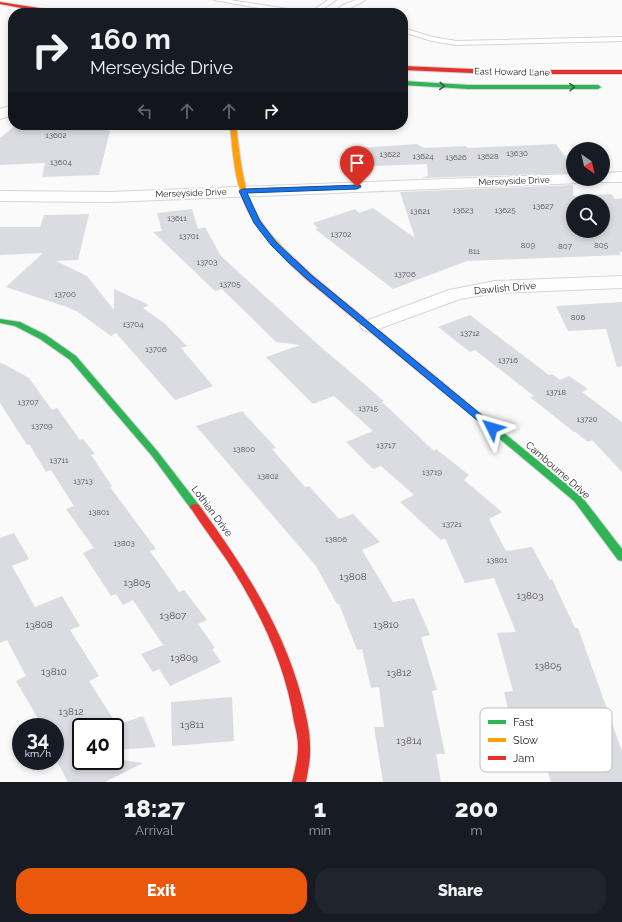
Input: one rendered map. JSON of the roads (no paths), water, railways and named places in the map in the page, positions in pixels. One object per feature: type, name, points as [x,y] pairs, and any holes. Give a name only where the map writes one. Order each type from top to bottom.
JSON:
[{"type":"street","points":[[0,2],[32,8]]},
{"type":"street","name":"East Howard Lane","points":[[408,68],[495,72],[622,72]]},
{"type":"street","name":"East Howard Lane","points":[[408,83],[469,87],[607,86]]},
{"type":"street","name":"Cambourne Drive","points":[[234,130],[243,191],[257,222],[274,243],[309,277],[578,499],[622,557]]},
{"type":"street","points":[[610,178],[622,177]]},
{"type":"street","name":"Merseyside Drive","points":[[0,196],[110,197],[566,179]]},
{"type":"street","name":"Dawlish Drive","points":[[370,326],[463,292],[495,287],[622,282]]},
{"type":"street","name":"Lothian Drive","points":[[0,321],[17,324],[44,337],[73,358],[155,454],[227,550],[258,601],[292,681],[304,744],[299,782]]},
{"type":"lane","points":[[217,0],[268,8],[277,0]]},
{"type":"lane","points":[[320,8],[333,0]]},
{"type":"lane","points":[[342,8],[362,0]]},
{"type":"lane","points":[[408,32],[432,39],[456,43],[622,38]]}]
